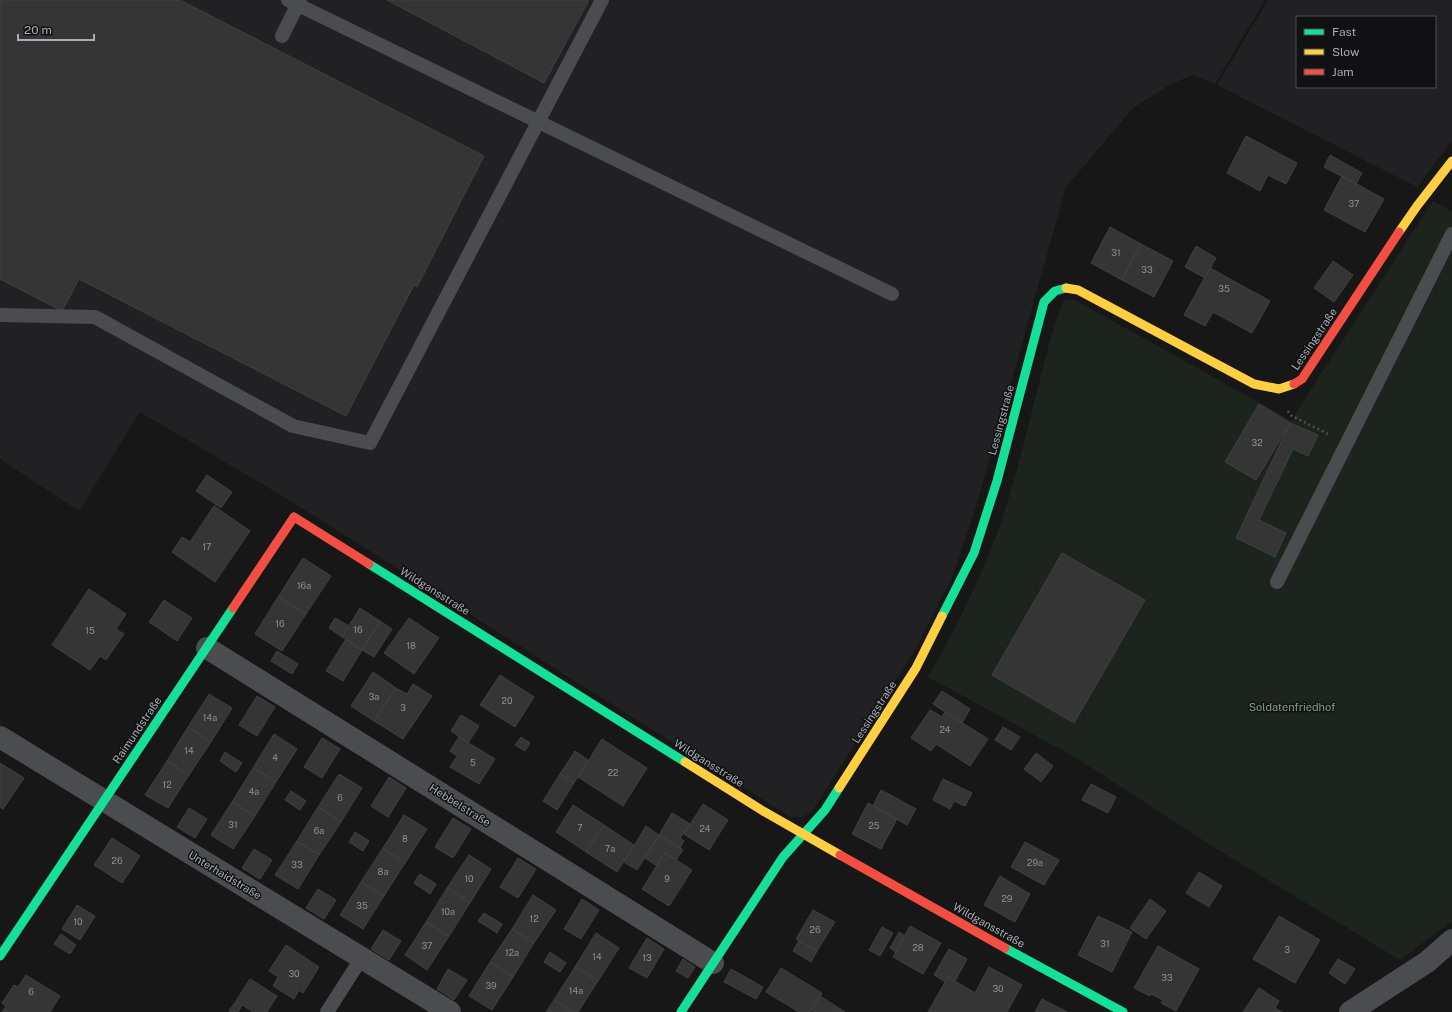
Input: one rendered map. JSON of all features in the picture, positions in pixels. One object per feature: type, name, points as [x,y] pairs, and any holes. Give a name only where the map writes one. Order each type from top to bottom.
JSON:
[{"type":"street","name":"Lessingstraße","points":[[681,1012],[783,857],[825,810],[916,668],[974,553],[997,481],[1044,302],[1053,292],[1062,287],[1078,290],[1254,384],[1280,389],[1291,386],[1302,379],[1417,206],[1449,171]]},
{"type":"street","name":"Wildgansstraße","points":[[294,517],[757,808],[1122,1012]]},
{"type":"street","name":"Raimundstraße","points":[[0,956],[294,517]]},
{"type":"street","name":"Hebbelstraße","points":[[207,648],[713,963]]},
{"type":"street","name":"Unterhaidstraße","points":[[0,737],[450,1012]]},
{"type":"street","points":[[1350,1012],[1427,962],[1452,940]]},
{"type":"lane","points":[[0,315],[95,317],[294,426],[370,443],[602,0]]},
{"type":"lane","points":[[282,36],[295,2],[892,294]]},
{"type":"lane","points":[[1277,582],[1452,234]]},
{"type":"lane","points":[[327,1012],[362,959]]},
{"type":"path","points":[[1280,389],[1290,415],[1347,443]]},
{"type":"shaded area","points":[[0,0],[1265,0],[1215,84],[1193,75],[1173,83],[1133,108],[1066,187],[976,507],[952,578],[917,647],[813,810],[803,817],[790,817],[289,500],[140,412],[79,511],[0,459]]},
{"type":"shaded area","points":[[1268,0],[1452,0],[1452,141],[1417,187],[1217,85]]},
{"type":"green space","name":"Soldatenfriedhof","points":[[1433,201],[1452,212],[1452,921],[1400,960],[1212,846],[1075,757],[928,677],[972,594],[1006,507],[1057,318],[1064,300],[1075,300],[1292,421]]},
{"type":"building","points":[[0,0],[180,0],[484,156],[417,287],[414,285],[346,416],[79,279],[62,311],[0,279]]},
{"type":"building","points":[[387,0],[589,0],[544,83]]},
{"type":"building","points":[[1246,136],[1297,163],[1286,184],[1268,175],[1260,191],[1227,173]]},
{"type":"building","points":[[1330,155],[1362,173],[1356,184],[1324,167]]},
{"type":"building","points":[[1342,176],[1384,199],[1365,232],[1324,210]]},
{"type":"building","points":[[1110,227],[1141,244],[1122,280],[1091,263]]},
{"type":"building","points":[[1141,244],[1173,261],[1154,297],[1122,280]]},
{"type":"building","points":[[1196,246],[1216,258],[1205,278],[1185,267]]},
{"type":"building","points":[[1333,261],[1353,275],[1334,302],[1314,288]]},
{"type":"building","points":[[1210,268],[1270,301],[1252,333],[1213,312],[1205,326],[1184,315]]},
{"type":"building","points":[[1259,404],[1290,423],[1256,480],[1225,462]]},
{"type":"building","points":[[1290,423],[1318,435],[1308,456],[1293,449],[1259,520],[1286,533],[1275,557],[1236,538]]},
{"type":"building","points":[[207,475],[232,492],[221,508],[196,491]]},
{"type":"building","points":[[214,506],[250,531],[215,582],[172,552],[182,537],[190,542]]},
{"type":"building","points":[[1062,553],[1145,600],[1074,723],[992,675]]},
{"type":"building","points":[[303,558],[331,576],[306,614],[278,597]]},
{"type":"building","points":[[89,589],[126,614],[116,629],[124,634],[106,660],[100,656],[90,670],[52,645]]},
{"type":"building","points":[[278,597],[306,614],[282,651],[255,634]]},
{"type":"building","points":[[164,600],[192,618],[177,641],[149,622]]},
{"type":"building","points":[[360,608],[380,621],[362,650],[342,637]]},
{"type":"building","points":[[335,618],[349,626],[342,637],[329,628]]},
{"type":"building","points":[[409,618],[439,638],[414,674],[384,653]]},
{"type":"building","points":[[380,621],[392,629],[374,657],[362,650]]},
{"type":"building","points":[[346,639],[362,650],[343,681],[326,671]]},
{"type":"building","points":[[277,651],[298,664],[292,674],[271,661]]},
{"type":"building","points":[[373,672],[396,688],[374,721],[351,706]]},
{"type":"building","points":[[500,675],[534,697],[515,727],[480,705]]},
{"type":"building","points":[[413,684],[432,696],[403,739],[374,721],[396,688],[407,694]]},
{"type":"building","points":[[942,691],[970,709],[962,723],[933,704]]},
{"type":"building","points":[[209,694],[232,708],[211,742],[188,727]]},
{"type":"building","points":[[257,696],[275,707],[257,736],[239,725]]},
{"type":"building","points":[[930,710],[942,717],[945,712],[988,739],[970,766],[936,744],[931,751],[911,738]]},
{"type":"building","points":[[461,715],[479,726],[468,743],[451,731]]},
{"type":"building","points":[[188,727],[211,742],[189,775],[167,761]]},
{"type":"building","points":[[1003,727],[1020,737],[1011,750],[995,740]]},
{"type":"building","points":[[274,734],[297,749],[276,782],[253,768]]},
{"type":"building","points":[[459,737],[495,759],[479,784],[450,767],[457,756],[450,751]]},
{"type":"building","points":[[521,737],[530,743],[525,751],[515,745]]},
{"type":"building","points":[[322,738],[340,749],[322,778],[304,767]]},
{"type":"building","points":[[602,739],[647,768],[623,806],[578,777]]},
{"type":"building","points":[[575,751],[588,760],[574,783],[560,774]]},
{"type":"building","points":[[225,752],[242,763],[236,772],[220,761]]},
{"type":"building","points":[[1036,753],[1053,766],[1041,782],[1024,769]]},
{"type":"building","points":[[167,761],[189,775],[168,808],[145,795]]},
{"type":"building","points":[[0,763],[24,778],[3,809],[0,807]]},
{"type":"building","points":[[253,768],[276,782],[255,816],[232,802]]},
{"type":"building","points":[[339,774],[362,788],[341,822],[318,807]]},
{"type":"building","points":[[560,774],[574,783],[557,810],[543,801]]},
{"type":"building","points":[[389,777],[406,788],[388,817],[371,806]]},
{"type":"building","points":[[943,779],[972,793],[965,806],[954,801],[950,809],[933,800]]},
{"type":"building","points":[[1091,784],[1116,797],[1108,813],[1082,800]]},
{"type":"building","points":[[881,790],[916,809],[907,825],[873,806]]},
{"type":"building","points":[[291,791],[306,801],[300,810],[285,800]]},
{"type":"building","points":[[232,802],[255,816],[233,849],[211,835]]},
{"type":"building","points":[[868,803],[897,819],[881,849],[852,834]]},
{"type":"building","points":[[703,804],[728,820],[709,850],[684,834]]},
{"type":"building","points":[[573,805],[604,825],[586,852],[556,832]]},
{"type":"building","points":[[318,807],[341,822],[319,855],[297,841]]},
{"type":"building","points":[[189,808],[207,819],[195,838],[177,827]]},
{"type":"building","points":[[672,813],[690,824],[680,838],[684,841],[680,848],[659,835]]},
{"type":"building","points":[[404,815],[427,829],[405,863],[383,848]]},
{"type":"building","points":[[453,818],[471,829],[453,858],[435,847]]},
{"type":"building","points":[[604,825],[634,845],[617,872],[586,852]]},
{"type":"building","points":[[646,826],[659,835],[637,870],[624,862]]},
{"type":"building","points":[[355,832],[369,841],[363,851],[349,842]]},
{"type":"building","points":[[659,835],[683,850],[676,860],[665,853],[657,866],[645,858]]},
{"type":"building","points":[[112,838],[140,856],[122,883],[94,865]]},
{"type":"building","points":[[297,841],[319,855],[298,889],[275,875]]},
{"type":"building","points":[[1025,842],[1059,860],[1044,885],[1011,867]]},
{"type":"building","points":[[383,848],[405,863],[384,896],[361,882]]},
{"type":"building","points":[[254,849],[272,860],[260,879],[242,868]]},
{"type":"building","points":[[665,853],[692,870],[669,906],[642,889]]},
{"type":"building","points":[[469,855],[491,869],[470,903],[447,888]]},
{"type":"building","points":[[518,858],[536,869],[518,898],[500,887]]},
{"type":"building","points":[[1199,872],[1222,886],[1209,907],[1186,893]]},
{"type":"building","points":[[420,874],[436,884],[430,894],[414,883]]},
{"type":"building","points":[[1000,876],[1030,894],[1015,922],[984,905]]},
{"type":"building","points":[[361,882],[384,896],[363,929],[340,915]]},
{"type":"building","points":[[447,888],[470,903],[449,936],[426,922]]},
{"type":"building","points":[[318,889],[336,900],[324,919],[306,908]]},
{"type":"building","points":[[533,895],[556,910],[534,943],[512,929]]},
{"type":"building","points":[[582,899],[599,910],[581,939],[564,929]]},
{"type":"building","points":[[1150,899],[1166,911],[1146,939],[1130,928]]},
{"type":"building","points":[[77,905],[95,916],[80,940],[62,929]]},
{"type":"building","points":[[813,910],[835,922],[817,951],[796,939]]},
{"type":"building","points":[[484,913],[502,924],[497,933],[478,921]]},
{"type":"building","points":[[1098,916],[1132,932],[1112,972],[1078,955]]},
{"type":"building","points":[[1279,916],[1320,940],[1295,983],[1253,959]]},
{"type":"building","points":[[426,922],[449,936],[427,970],[405,955]]},
{"type":"building","points":[[910,926],[941,943],[923,974],[893,957]]},
{"type":"building","points":[[882,927],[893,933],[880,956],[869,950]]},
{"type":"building","points":[[512,929],[534,943],[513,977],[490,962]]},
{"type":"building","points":[[383,930],[401,941],[389,960],[371,949]]},
{"type":"building","points":[[899,932],[905,936],[896,952],[890,948]]},
{"type":"building","points":[[596,933],[619,948],[598,981],[575,967]]},
{"type":"building","points":[[61,934],[76,945],[70,954],[54,944]]},
{"type":"building","points":[[647,938],[664,949],[647,978],[629,968]]},
{"type":"building","points":[[799,941],[817,951],[811,962],[793,951]]},
{"type":"building","points":[[286,945],[319,967],[303,993],[299,990],[294,999],[273,986],[278,977],[269,971]]},
{"type":"building","points":[[1158,946],[1199,969],[1176,1011],[1161,1003],[1163,1000],[1151,994],[1150,996],[1134,988]]},
{"type":"building","points":[[949,949],[967,959],[955,981],[948,977],[945,982],[934,975]]},
{"type":"building","points":[[550,952],[566,963],[560,972],[544,962]]},
{"type":"building","points":[[683,959],[695,967],[688,978],[676,971]]},
{"type":"building","points":[[1338,959],[1355,969],[1345,984],[1329,973]]},
{"type":"building","points":[[490,962],[513,977],[492,1010],[469,996]]},
{"type":"building","points":[[575,967],[598,981],[578,1012],[572,1012],[554,1000]]},
{"type":"building","points":[[989,967],[1022,985],[1007,1012],[928,1012],[948,977],[975,993]]},
{"type":"building","points":[[781,968],[822,993],[810,1012],[799,1012],[766,992]]},
{"type":"building","points":[[448,969],[467,980],[454,1000],[437,989]]},
{"type":"building","points":[[731,969],[763,987],[756,999],[724,982]]},
{"type":"building","points":[[26,975],[60,996],[50,1012],[2,1012],[6,1006],[2,1003],[14,985],[18,987]]},
{"type":"building","points":[[250,979],[277,996],[267,1012],[253,1012],[236,1001]]},
{"type":"building","points":[[1259,988],[1279,1001],[1275,1008],[1282,1012],[1243,1012]]},
{"type":"building","points":[[820,996],[845,1012],[814,1012],[811,1010]]},
{"type":"building","points":[[1042,999],[1067,1012],[1035,1012]]},
{"type":"building","points":[[554,1000],[572,1012],[546,1012]]},
{"type":"building","points":[[236,1001],[242,1005],[238,1012],[229,1011]]},
{"type":"traffic: fast","points":[[942,616],[974,553],[997,481],[1044,302],[1055,291],[1066,288]]},
{"type":"traffic: fast","points":[[369,564],[685,762]]},
{"type":"traffic: fast","points":[[0,956],[233,608]]},
{"type":"traffic: fast","points":[[681,1012],[783,857],[825,810],[839,788]]},
{"type":"traffic: fast","points":[[1005,948],[1123,1012]]},
{"type":"traffic: slow","points":[[1399,232],[1452,161]]},
{"type":"traffic: slow","points":[[1066,288],[1078,290],[1254,384],[1279,389],[1294,384]]},
{"type":"traffic: slow","points":[[839,788],[916,668],[942,616]]},
{"type":"traffic: slow","points":[[685,762],[763,811],[840,855]]},
{"type":"traffic: jam","points":[[1294,384],[1302,379],[1399,232]]},
{"type":"traffic: jam","points":[[233,608],[294,517],[369,564]]},
{"type":"traffic: jam","points":[[840,855],[1005,948]]}]
